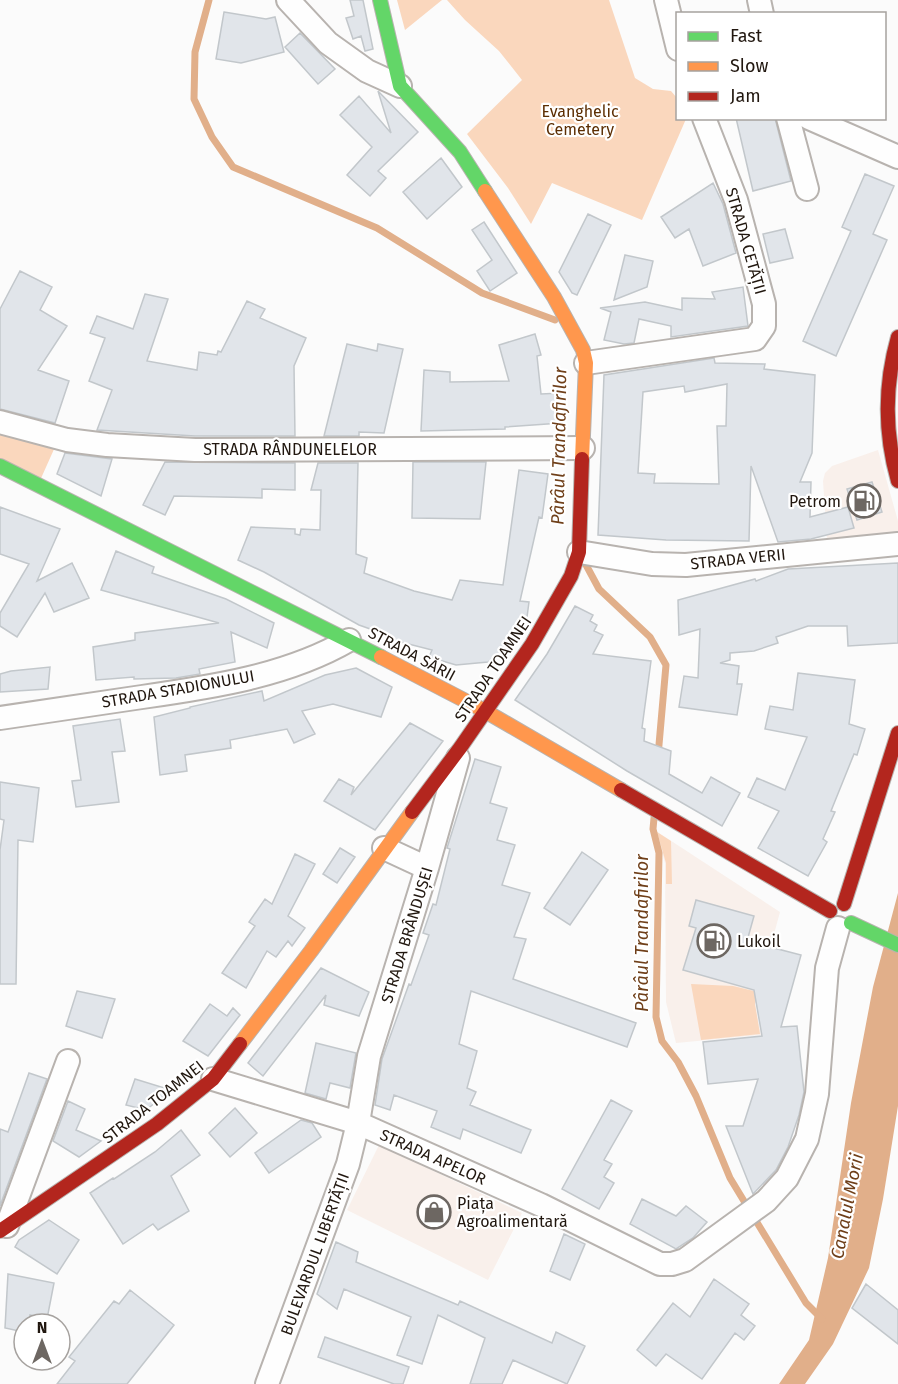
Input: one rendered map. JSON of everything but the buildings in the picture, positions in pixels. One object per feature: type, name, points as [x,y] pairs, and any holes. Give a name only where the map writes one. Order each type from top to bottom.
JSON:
[{"type":"street","points":[[288,0],[328,43],[367,70],[400,86]]},
{"type":"street","name":"STRADA TOAMNEI","points":[[4,1228],[157,1124],[213,1078],[311,951],[384,848],[460,748],[532,644],[571,576],[579,552],[574,448],[586,363],[583,350],[554,297],[460,152],[400,86],[380,0]]},
{"type":"street","points":[[666,0],[676,41]]},
{"type":"street","name":"STRADA CETĂȚII","points":[[586,363],[755,339],[764,326],[764,304],[736,200],[705,120]]},
{"type":"street","points":[[789,120],[807,189]]},
{"type":"street","points":[[814,120],[898,157]]},
{"type":"street","points":[[898,337],[888,380],[887,432],[898,481]]},
{"type":"street","name":"STRADA RÂNDUNELELOR","points":[[0,422],[67,440],[107,445],[195,450],[574,448]]},
{"type":"street","name":"STRADA SĂRII","points":[[0,466],[349,640],[485,711],[640,800],[840,920],[898,945]]},
{"type":"street","name":"STRADA VERII","points":[[579,552],[652,564],[686,565],[898,544]]},
{"type":"street","name":"STRADA STADIONULUI","points":[[0,718],[196,689],[296,665],[323,655],[349,640]]},
{"type":"street","points":[[844,904],[898,733]]},
{"type":"street","name":"STRADA BRÂNDUȘEI","points":[[358,1123],[369,1056],[427,868],[460,748]]},
{"type":"street","points":[[384,848],[427,868]]},
{"type":"street","points":[[837,904],[844,904],[852,911],[840,920],[837,904]]},
{"type":"street","name":"STRADA APELOR","points":[[213,1078],[358,1123],[541,1205],[660,1264],[672,1264],[685,1260],[713,1242],[766,1201],[787,1178],[807,1140],[818,1094],[827,968],[840,920]]},
{"type":"street","points":[[4,1228],[68,1061]]},
{"type":"street","name":"BULEVARDUL LIBERTĂȚII","points":[[267,1384],[331,1214],[348,1164],[358,1123]]},
{"type":"shaded area","points":[[878,450],[898,521],[898,533],[827,541],[823,481],[825,473],[832,466]]},
{"type":"shaded area","points":[[656,831],[780,912],[755,1004],[761,1035],[676,1043],[666,1002],[665,863]]},
{"type":"shaded area","name":"Piața Agroalimentară","points":[[379,1145],[522,1213],[488,1280],[347,1210]]},
{"type":"green space","points":[[397,0],[442,0],[405,30]]},
{"type":"green space","name":"Evanghelic Cemetery","points":[[447,0],[609,0],[635,78],[653,89],[671,91],[676,97],[676,120],[686,120],[642,220],[552,183],[531,224],[508,188],[467,134],[522,80],[499,51]]},
{"type":"green space","points":[[0,432],[55,447],[38,485],[0,466]]},
{"type":"green space","points":[[657,832],[671,841],[672,884],[666,884],[666,863]]},
{"type":"green space","points":[[691,984],[733,986],[758,992],[755,1004],[760,1034],[701,1040]]},
{"type":"water","name":"Canalul Morii","points":[[898,893],[898,1106],[869,1268],[833,1344],[805,1384],[779,1384],[809,1340],[828,1258],[851,1103],[873,987]]},
{"type":"waterway","name":"Pârâul Trandafirilor","points":[[209,0],[195,52],[194,99],[212,137],[233,167],[377,228],[482,293],[555,320]]},
{"type":"waterway","name":"Pârâul Trandafirilor","points":[[585,563],[599,589],[650,637],[666,665],[658,756]]},
{"type":"waterway","name":"Pârâul Trandafirilor","points":[[654,818],[653,829],[659,853],[656,1017],[662,1041],[678,1062],[696,1096],[730,1178],[806,1303],[822,1319]]},
{"type":"traffic: fast","points":[[380,0],[400,86],[460,152],[485,191]]},
{"type":"traffic: fast","points":[[0,466],[381,657]]},
{"type":"traffic: fast","points":[[851,923],[898,945]]},
{"type":"traffic: slow","points":[[485,191],[554,297],[583,350],[586,363],[582,459]]},
{"type":"traffic: slow","points":[[381,657],[485,711],[621,790]]},
{"type":"traffic: slow","points":[[240,1044],[412,812]]},
{"type":"traffic: jam","points":[[898,337],[888,391],[888,427],[898,481]]},
{"type":"traffic: jam","points":[[412,812],[460,748],[532,644],[571,576],[579,552],[582,459]]},
{"type":"traffic: jam","points":[[844,904],[898,733]]},
{"type":"traffic: jam","points":[[621,790],[830,911]]},
{"type":"traffic: jam","points":[[0,1231],[157,1124],[213,1079],[240,1044]]},
{"type":"place","name":"Petrom","points":[[864,501]]},
{"type":"place","name":"Lukoil","points":[[714,941]]},
{"type":"place","name":"Piața Agroalimentară","points":[[434,1212]]}]
